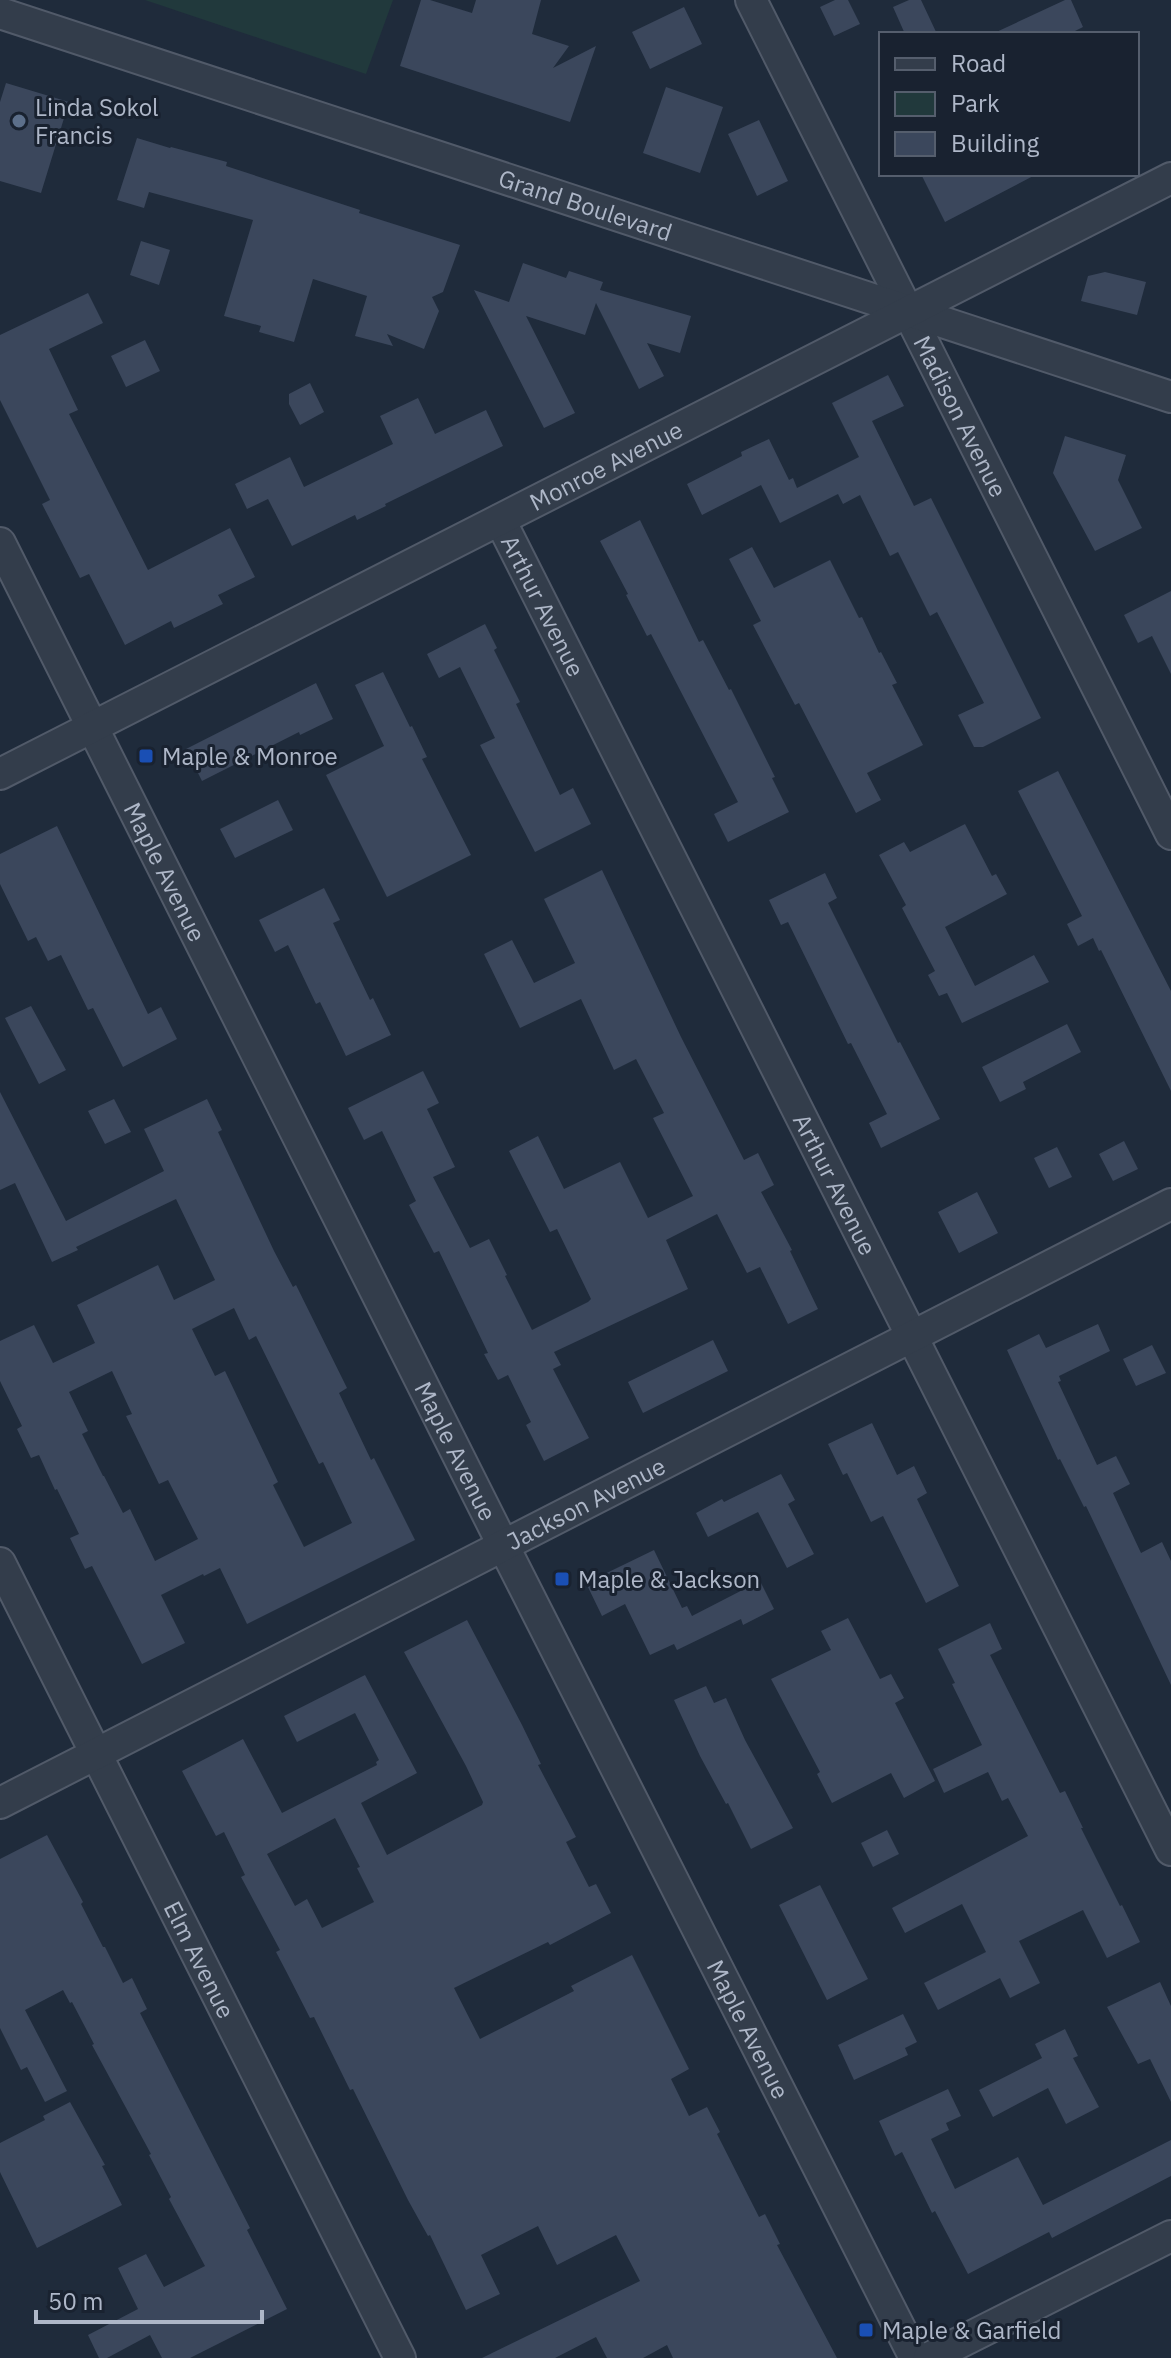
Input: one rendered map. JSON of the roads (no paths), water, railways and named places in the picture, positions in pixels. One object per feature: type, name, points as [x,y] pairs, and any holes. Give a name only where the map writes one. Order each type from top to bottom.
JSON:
[{"type":"street","name":"Madison Avenue","points":[[751,0],[1171,834]]},
{"type":"street","name":"Grand Boulevard","points":[[0,13],[1171,397]]},
{"type":"street","name":"Monroe Avenue","points":[[0,774],[1171,178]]},
{"type":"street","name":"Arthur Avenue","points":[[500,520],[1171,1850]]},
{"type":"street","name":"Maple Avenue","points":[[0,543],[915,2358]]},
{"type":"street","name":"Jackson Avenue","points":[[0,1803],[1171,1204]]},
{"type":"street","name":"Elm Avenue","points":[[0,1563],[400,2358]]},
{"type":"street","points":[[929,2358],[1171,2236]]},
{"type":"place","name":"Linda Sokol Francis","points":[[19,121]]},
{"type":"place","name":"Maple & Monroe","points":[[146,756]]},
{"type":"place","name":"Maple & Jackson","points":[[562,1579]]},
{"type":"place","name":"Maple & Garfield","points":[[866,2330]]}]
